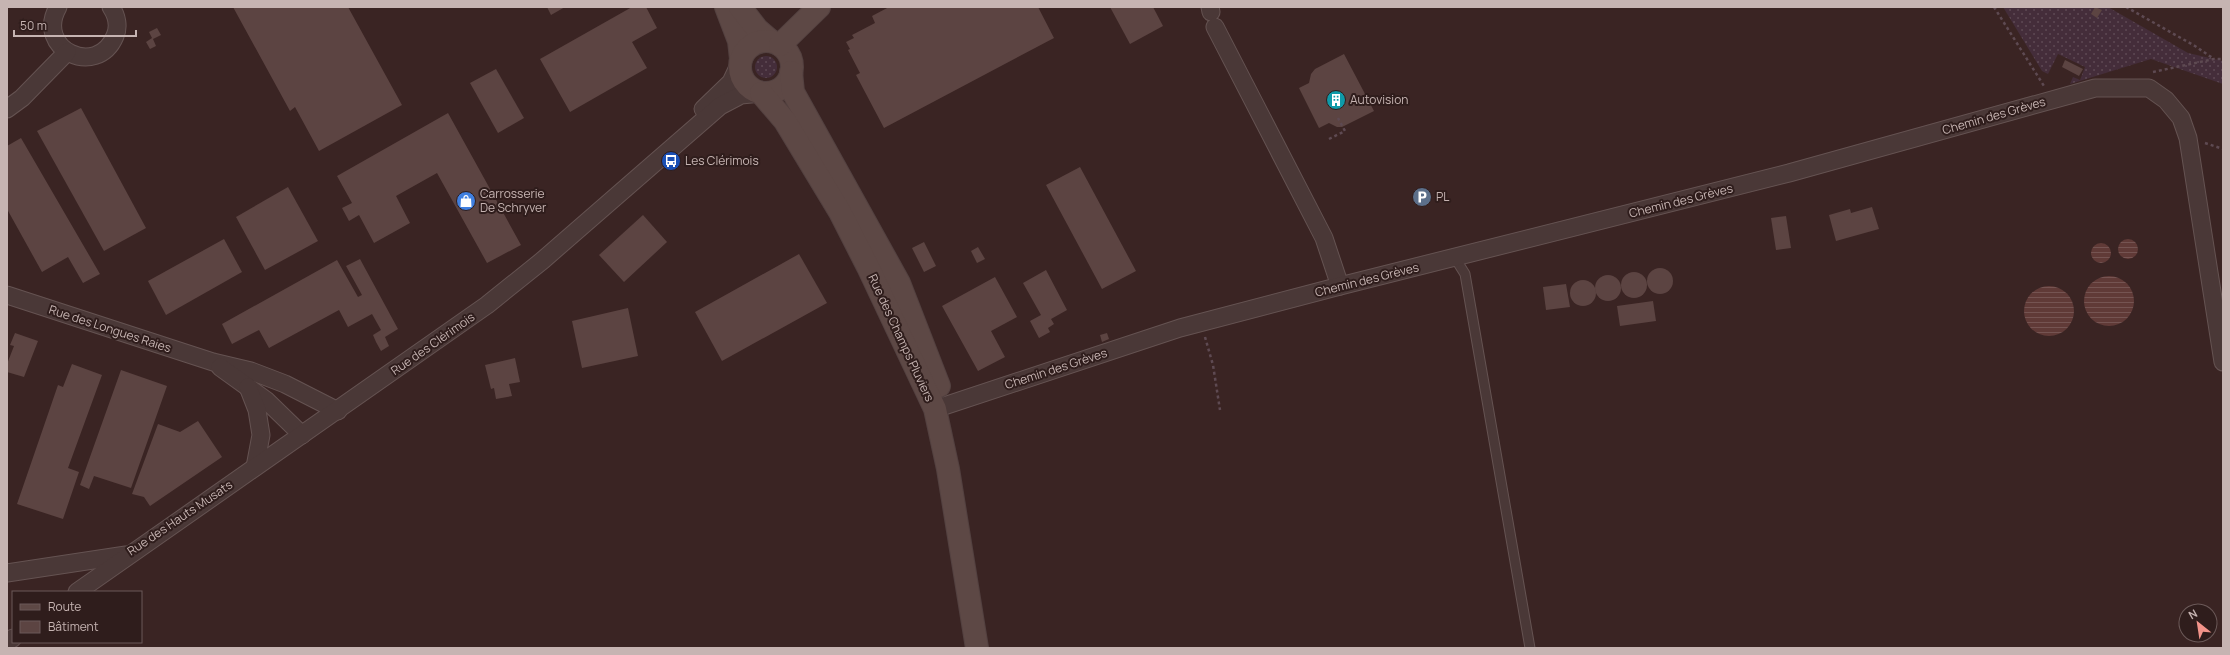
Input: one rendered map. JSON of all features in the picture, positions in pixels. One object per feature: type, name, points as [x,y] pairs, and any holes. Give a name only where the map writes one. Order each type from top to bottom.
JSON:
[{"type":"street","points":[[58,7],[52,24],[58,44],[67,52],[76,56],[87,57],[106,50],[112,42],[116,32],[117,22],[111,7]]},
{"type":"street","points":[[726,7],[739,41],[740,72],[746,85],[761,93],[778,90],[784,85],[791,72],[790,57],[776,43],[757,29],[740,7]]},
{"type":"street","points":[[740,62],[749,46],[756,42],[776,43],[819,7]]},
{"type":"street","points":[[1212,15],[1324,238],[1340,286]]},
{"type":"street","points":[[7,110],[22,98],[67,52]]},
{"type":"street","name":"Rue des Clérimois","points":[[602,209],[731,82],[740,62]]},
{"type":"street","name":"Rue des Champs Pluviers","points":[[791,72],[793,92],[899,283],[939,385],[935,409]]},
{"type":"street","name":"Chemin des Grèves","points":[[935,409],[1201,323],[1340,286],[1789,173],[2095,88],[2148,88],[2166,100],[2181,118],[2188,138],[2223,362]]},
{"type":"street","name":"Rue des Clérimois","points":[[255,467],[338,411],[487,305],[602,209],[720,106],[741,94],[761,93]]},
{"type":"street","name":"Rue des Champs Pluviers","points":[[761,93],[785,121],[840,212],[868,267],[935,409]]},
{"type":"street","name":"Rue des Longues Raies","points":[[7,295],[213,362],[251,371],[278,381],[338,411]]},
{"type":"street","name":"Rue des Longues Raies","points":[[213,362],[267,401],[302,435]]},
{"type":"street","points":[[248,387],[257,410],[261,435],[255,467]]},
{"type":"street","points":[[935,409],[948,469],[976,644]]},
{"type":"street","name":"Rue des Hauts Musats","points":[[7,573],[130,555],[255,467]]},
{"type":"street","points":[[78,591],[130,555]]},
{"type":"lane","points":[[1455,258],[1465,274],[1530,648]]},
{"type":"path","points":[[1994,7],[2053,99]]},
{"type":"path","points":[[2126,7],[2195,46],[2214,59]]},
{"type":"path","points":[[2148,74],[2214,59],[2223,59]]},
{"type":"path","points":[[1329,139],[1345,131],[1338,118]]},
{"type":"path","points":[[1201,323],[1213,365],[1220,410]]},
{"type":"shaded area","points":[[2003,7],[2108,7],[2188,53],[2223,61],[2223,84],[2151,59],[2070,84],[2073,77],[2080,80],[2085,67],[2058,54],[2048,74],[2042,71]]},
{"type":"shaded area","points":[[766,56],[774,59],[777,67],[774,75],[766,78],[758,75],[755,67],[758,59]]},
{"type":"shaded area","points":[[2128,239],[2135,242],[2138,249],[2135,256],[2128,259],[2121,256],[2118,249],[2121,242]]},
{"type":"shaded area","points":[[2101,243],[2108,246],[2111,253],[2108,260],[2101,263],[2094,260],[2091,253],[2094,246]]},
{"type":"shaded area","points":[[2114,276],[2119,277],[2127,283],[2133,291],[2133,311],[2127,319],[2119,325],[2104,326],[2099,325],[2091,319],[2085,311],[2084,296],[2085,291],[2091,283],[2099,277]]},
{"type":"shaded area","points":[[2054,286],[2059,287],[2067,293],[2073,301],[2073,321],[2067,329],[2059,335],[2044,336],[2039,335],[2031,329],[2025,321],[2024,306],[2025,301],[2031,293],[2039,287]]},
{"type":"building","points":[[233,7],[348,7],[402,105],[319,151],[295,107],[290,111]]},
{"type":"building","points":[[547,7],[565,7],[551,15]]},
{"type":"building","points":[[632,7],[646,7],[657,28],[632,42],[647,68],[570,112],[540,59]]},
{"type":"building","points":[[889,7],[1038,7],[1054,38],[884,128],[856,75],[860,73],[848,50],[850,49],[846,42],[854,38],[852,35],[875,23],[872,16]]},
{"type":"building","points":[[1110,7],[1153,7],[1163,26],[1130,44]]},
{"type":"building","points":[[2095,7],[2102,10],[2097,18],[2091,14]]},
{"type":"building","points":[[157,28],[161,35],[153,39],[156,46],[150,49],[146,42],[152,38],[149,32]]},
{"type":"building","name":"Autovision","points":[[1344,54],[1374,111],[1342,127],[1337,127],[1329,123],[1319,128],[1299,88],[1309,83],[1311,74],[1315,69]]},
{"type":"building","points":[[2065,60],[2083,69],[2079,76],[2062,67]]},
{"type":"building","points":[[496,69],[524,118],[498,133],[470,83]]},
{"type":"building","points":[[81,108],[146,228],[104,251],[37,131]]},
{"type":"building","points":[[448,113],[521,245],[487,263],[437,173],[396,196],[410,223],[374,243],[359,215],[349,221],[342,208],[352,203],[337,176]]},
{"type":"building","points":[[21,138],[100,274],[83,283],[68,257],[42,272],[7,209],[7,146]]},
{"type":"building","points":[[1080,167],[1136,271],[1102,289],[1046,185]]},
{"type":"building","points":[[288,187],[318,241],[265,270],[236,217]]},
{"type":"building","points":[[1872,207],[1879,229],[1836,241],[1829,215],[1850,209],[1851,213]]},
{"type":"building","points":[[643,215],[667,242],[624,282],[599,255]]},
{"type":"building","points":[[1786,216],[1791,248],[1776,250],[1771,218]]},
{"type":"building","points":[[224,239],[242,272],[166,315],[148,281]]},
{"type":"building","points":[[924,242],[936,266],[924,272],[912,248]]},
{"type":"building","points":[[978,247],[985,259],[977,263],[971,251]]},
{"type":"building","points":[[799,254],[827,303],[722,361],[695,312]]},
{"type":"building","points":[[360,259],[398,329],[385,337],[389,346],[381,351],[376,342],[373,335],[381,330],[372,314],[348,327],[339,310],[269,348],[259,330],[232,344],[222,324],[337,260],[358,297],[362,295],[346,266]]},
{"type":"building","points":[[1660,268],[1669,272],[1673,281],[1669,290],[1660,294],[1651,290],[1647,281],[1651,272]]},
{"type":"building","points":[[1046,270],[1067,310],[1051,319],[1054,324],[1048,328],[1050,332],[1039,338],[1030,321],[1041,315],[1023,283]]},
{"type":"building","points":[[1634,272],[1643,276],[1647,285],[1643,294],[1634,298],[1625,294],[1621,285],[1625,276]]},
{"type":"building","points":[[1608,275],[1617,279],[1621,288],[1617,297],[1608,301],[1599,297],[1595,288],[1599,279]]},
{"type":"building","points":[[995,277],[1017,317],[991,331],[1005,357],[978,371],[942,306]]},
{"type":"building","points":[[1583,280],[1592,284],[1596,293],[1592,302],[1583,306],[1574,302],[1570,293],[1574,284]]},
{"type":"building","points":[[1566,284],[1570,307],[1546,310],[1543,287]]},
{"type":"building","points":[[1653,301],[1656,321],[1620,326],[1617,306]]},
{"type":"building","points":[[628,308],[638,356],[582,368],[572,321]]},
{"type":"building","points":[[15,333],[38,341],[24,377],[7,372],[7,364],[14,346],[10,345]]},
{"type":"building","points":[[1107,333],[1109,339],[1102,342],[1100,335]]},
{"type":"building","points":[[515,358],[520,382],[509,384],[512,396],[496,399],[494,388],[491,389],[485,365]]},
{"type":"building","points":[[72,364],[102,375],[68,468],[79,472],[63,519],[17,504],[58,385],[63,387]]},
{"type":"building","points":[[121,370],[167,386],[131,488],[94,476],[89,489],[80,485]]},
{"type":"building","points":[[198,421],[222,457],[150,506],[144,497],[132,494],[158,424],[180,432]]},
{"type":"place","name":"Autovision","points":[[1336,100]]},
{"type":"place","name":"Les Clérimois","points":[[671,161]]},
{"type":"place","name":"PL","points":[[1422,197]]},
{"type":"place","name":"Carrosserie De Schryver","points":[[466,201]]}]
